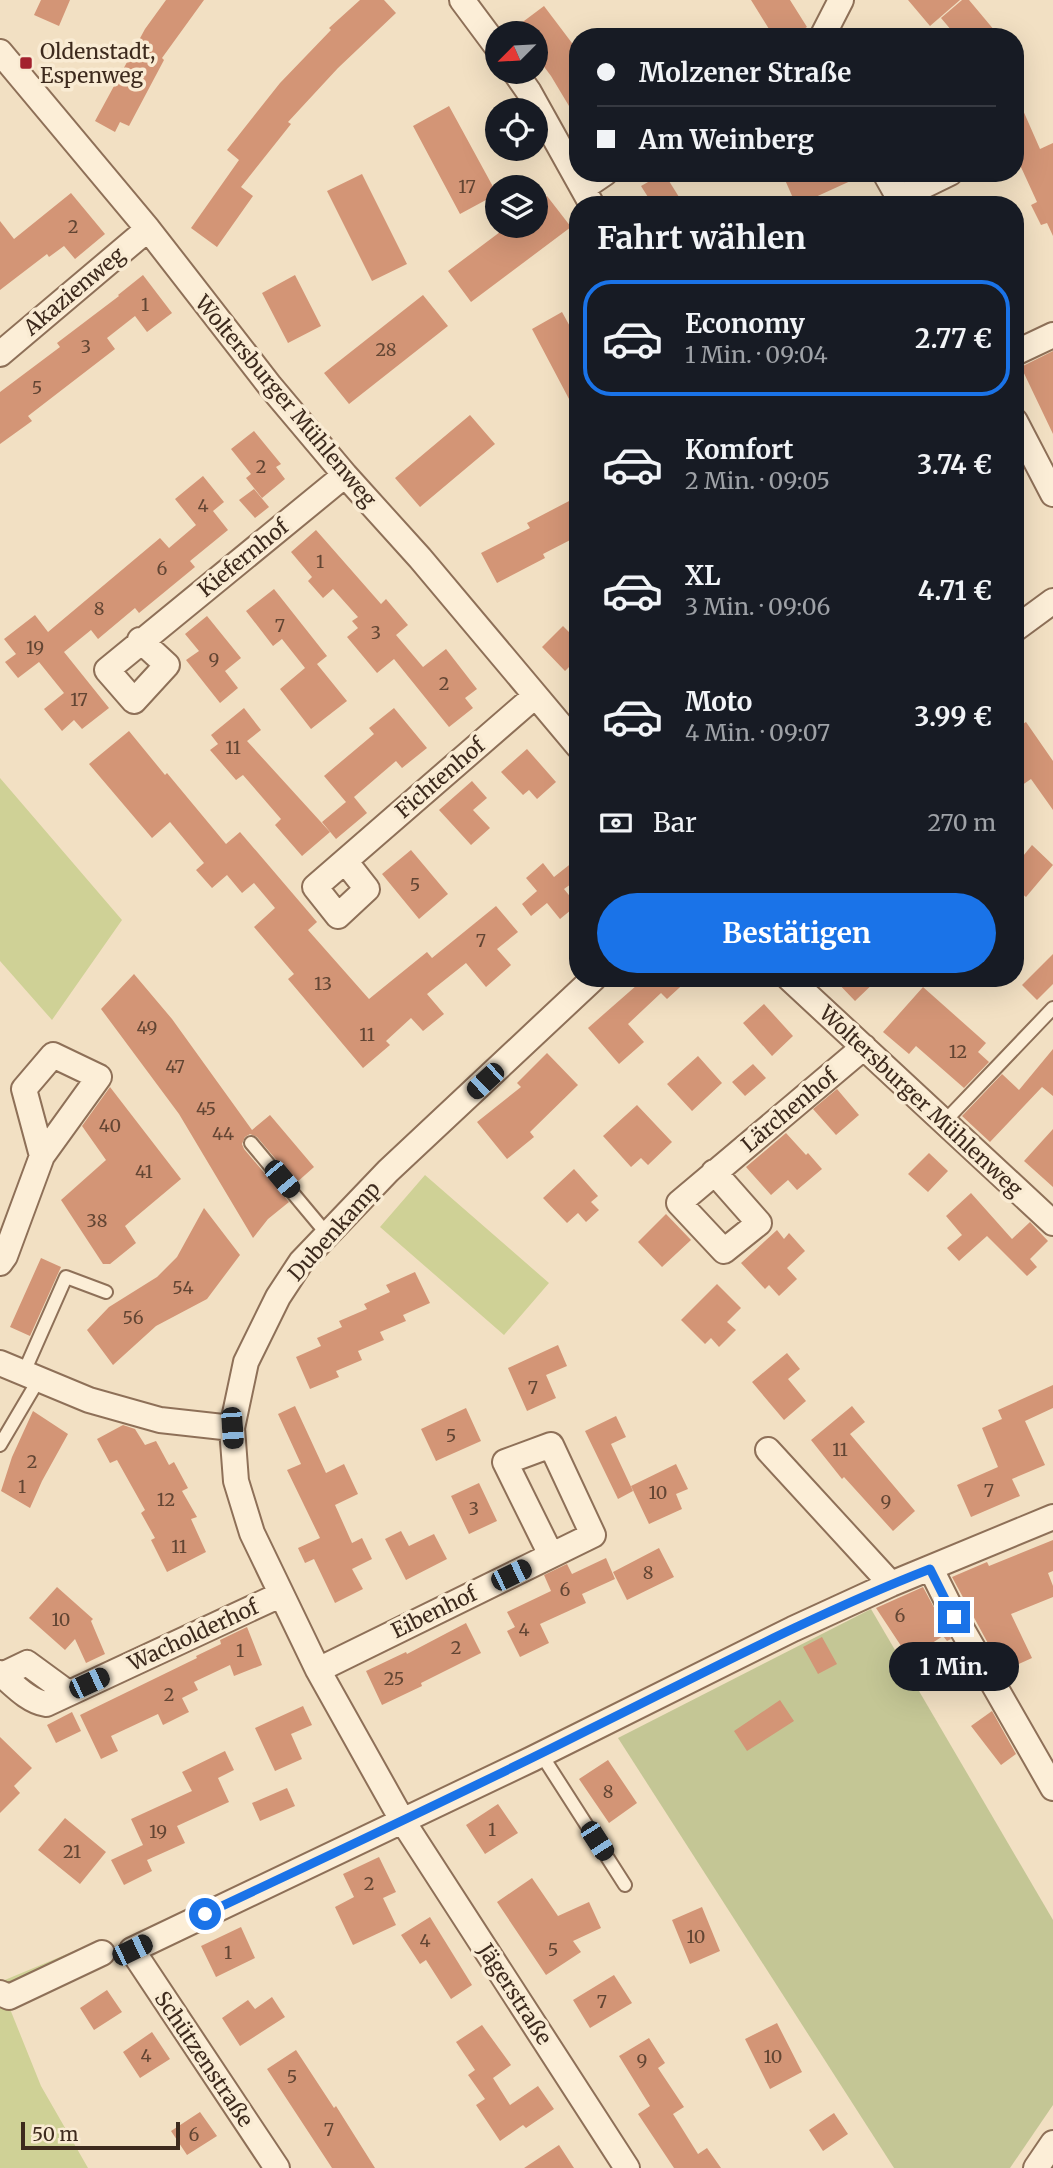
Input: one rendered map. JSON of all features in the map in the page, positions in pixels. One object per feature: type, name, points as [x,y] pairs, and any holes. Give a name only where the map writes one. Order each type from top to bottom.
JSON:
[{"type":"street","points":[[827,28],[841,0]]},
{"type":"street","points":[[472,4],[485,26]]},
{"type":"street","name":"Woltersburger Mühlenweg","points":[[0,52],[148,229],[244,354],[569,736]]},
{"type":"street","points":[[523,84],[569,163]]},
{"type":"street","points":[[910,196],[934,182]]},
{"type":"street","name":"Akazienweg","points":[[0,354],[148,229]]},
{"type":"street","points":[[1024,349],[1053,335]]},
{"type":"street","points":[[1024,438],[1053,494]]},
{"type":"street","name":"Kiefernhof","points":[[140,640],[345,475]]},
{"type":"street","points":[[1024,622],[1053,601]]},
{"type":"street","name":"Fichtenhof","points":[[345,861],[535,696]]},
{"type":"street","name":"Dubenkamp","points":[[402,1820],[318,1670],[251,1533],[236,1480],[232,1428],[246,1362],[278,1297],[302,1262],[327,1234],[388,1171],[584,987]]},
{"type":"street","name":"Woltersburger Mühlenweg","points":[[799,987],[1053,1223]]},
{"type":"street","name":"Lärchenhof","points":[[714,1172],[863,1048]]},
{"type":"street","points":[[0,1263],[42,1156]]},
{"type":"street","points":[[0,1363],[89,1400],[160,1420],[232,1428]]},
{"type":"street","points":[[768,1450],[891,1584]]},
{"type":"street","points":[[402,1820],[793,1629],[891,1584],[1053,1517]]},
{"type":"street","name":"Eibenhof","points":[[318,1670],[551,1555]]},
{"type":"street","points":[[930,1569],[954,1617],[1053,1788]]},
{"type":"street","name":"Wacholderhof","points":[[1,1674],[27,1663],[68,1693],[280,1595]]},
{"type":"street","name":"Schützenstraße","points":[[277,2168],[132,1950],[402,1820]]},
{"type":"street","name":"Jägerstraße","points":[[402,1820],[627,2168]]},
{"type":"street","points":[[0,1993],[9,1997],[102,1953]]},
{"type":"street","points":[[1036,2168],[1053,2143]]},
{"type":"lane","points":[[944,1122],[1053,1008]]},
{"type":"lane","points":[[251,1143],[327,1234]]},
{"type":"lane","points":[[0,1445],[31,1376],[66,1277],[106,1292]]},
{"type":"lane","points":[[541,1754],[625,1885]]},
{"type":"green space","points":[[0,778],[122,920],[52,1020],[0,961]]},
{"type":"green space","points":[[425,1175],[549,1283],[504,1335],[380,1227]]},
{"type":"green space","points":[[871,1609],[1053,1920],[1053,2105],[1010,2168],[894,2168],[618,1738]]},
{"type":"green space","points":[[79,1949],[99,1967],[10,2009],[41,2086],[88,2168],[0,2168],[0,1982]]},
{"type":"building","points":[[41,0],[70,0],[59,26],[34,15]]},
{"type":"building","points":[[166,0],[204,0],[162,58],[164,60],[129,126],[120,122],[115,132],[95,121],[145,29]]},
{"type":"building","points":[[360,0],[384,0],[396,13],[338,68],[288,122],[291,124],[241,187],[253,196],[217,247],[191,228],[239,160],[227,150],[280,83],[331,30],[329,28]]},
{"type":"building","points":[[751,0],[790,0],[807,27],[805,28],[768,28]]},
{"type":"building","points":[[908,0],[960,0],[930,26]]},
{"type":"building","points":[[962,0],[969,0],[992,28],[949,28],[941,18]]},
{"type":"building","points":[[544,6],[569,39],[569,106],[548,72],[548,21],[524,21]]},
{"type":"building","points":[[449,106],[487,175],[485,200],[460,214],[413,126]]},
{"type":"building","points":[[1024,113],[1040,149],[1053,143],[1053,236],[1047,223],[1041,225],[1031,205],[1037,202],[1024,174]]},
{"type":"building","points":[[362,174],[407,264],[372,281],[327,191]]},
{"type":"building","points":[[648,182],[670,182],[678,196],[647,196],[641,186]]},
{"type":"building","points":[[786,182],[848,182],[818,196],[792,196]]},
{"type":"building","points":[[71,193],[105,234],[75,259],[64,246],[49,257],[47,254],[0,290],[0,221],[14,239]]},
{"type":"building","points":[[548,197],[569,224],[569,228],[471,302],[448,271],[492,238],[548,238]]},
{"type":"building","points":[[143,275],[172,313],[147,332],[135,316],[107,338],[115,349],[28,416],[32,421],[0,444],[0,392],[60,347],[57,343]]},
{"type":"building","points":[[295,275],[321,326],[288,343],[262,293]]},
{"type":"building","points":[[423,295],[448,326],[349,404],[324,373]]},
{"type":"building","points":[[562,312],[569,325],[569,399],[532,329]]},
{"type":"building","points":[[1053,351],[1053,434],[1024,373],[1024,366]]},
{"type":"building","points":[[470,415],[495,444],[420,507],[395,478]]},
{"type":"building","points":[[254,431],[281,464],[276,467],[285,479],[262,498],[246,478],[251,474],[231,449]]},
{"type":"building","points":[[203,476],[224,502],[213,511],[228,530],[190,561],[195,567],[139,613],[135,608],[98,639],[91,630],[64,652],[109,708],[82,729],[74,720],[62,731],[44,709],[64,693],[39,662],[18,678],[5,662],[16,654],[4,639],[35,615],[48,632],[160,538],[169,548],[196,525],[175,499]]},
{"type":"building","points":[[254,489],[269,507],[255,518],[239,500]]},
{"type":"building","points":[[569,501],[569,541],[543,554],[545,558],[497,583],[481,553],[530,528],[527,523]]},
{"type":"building","points":[[316,530],[381,604],[386,599],[408,625],[396,635],[423,667],[446,649],[477,689],[465,698],[473,708],[449,727],[394,659],[377,673],[347,637],[358,628],[352,621],[358,617],[333,589],[323,598],[308,581],[312,577],[291,552]]},
{"type":"building","points":[[274,589],[327,656],[317,664],[347,701],[311,729],[280,689],[305,668],[282,639],[273,646],[246,611]]},
{"type":"building","points":[[207,616],[241,658],[225,671],[238,688],[220,703],[186,660],[199,651],[185,634]]},
{"type":"building","points":[[563,626],[569,632],[569,667],[565,671],[542,647]]},
{"type":"building","points":[[244,708],[261,730],[247,741],[330,832],[302,856],[275,825],[281,819],[243,775],[236,780],[210,750],[218,744],[211,735]]},
{"type":"building","points":[[394,708],[427,748],[402,768],[396,761],[354,797],[367,813],[336,839],[322,822],[346,802],[324,776],[374,734],[369,728]]},
{"type":"building","points":[[1026,722],[1053,761],[1053,810],[1031,779],[1024,784]]},
{"type":"building","points":[[129,731],[226,844],[240,832],[317,922],[308,930],[369,999],[427,952],[432,958],[496,906],[518,932],[497,949],[511,965],[486,987],[466,963],[427,994],[444,1014],[423,1031],[411,1018],[386,1041],[390,1045],[363,1068],[288,979],[294,974],[254,927],[275,908],[254,883],[242,893],[227,875],[212,888],[196,870],[204,863],[170,822],[152,838],[89,764]]},
{"type":"building","points":[[527,749],[556,782],[537,799],[529,790],[523,795],[501,772]]},
{"type":"building","points":[[472,781],[487,798],[473,810],[490,828],[471,845],[439,810]]},
{"type":"building","points":[[1032,845],[1053,865],[1026,897],[1024,895],[1024,855]]},
{"type":"building","points":[[411,850],[448,894],[419,919],[382,874]]},
{"type":"building","points":[[543,863],[554,877],[569,865],[569,885],[564,889],[569,895],[569,912],[560,919],[547,903],[531,916],[522,904],[537,891],[526,878]]},
{"type":"building","points":[[1053,954],[1053,984],[1037,1000],[1024,987],[1024,983]]},
{"type":"building","points":[[134,974],[172,1019],[252,1130],[270,1115],[314,1167],[296,1183],[257,1137],[250,1134],[245,1137],[242,1144],[244,1149],[289,1202],[268,1219],[253,1238],[179,1114],[101,1009]]},
{"type":"building","points":[[635,987],[680,987],[667,999],[661,993],[628,1024],[644,1042],[619,1064],[588,1028]]},
{"type":"building","points":[[842,987],[870,987],[855,1001]]},
{"type":"building","points":[[923,987],[986,1043],[978,1052],[989,1062],[964,1088],[916,1046],[909,1054],[883,1032]]},
{"type":"building","points":[[764,1004],[793,1036],[772,1056],[743,1023]]},
{"type":"building","points":[[1053,1049],[1053,1096],[1042,1087],[990,1142],[962,1116],[1002,1074],[1019,1090]]},
{"type":"building","points":[[547,1053],[578,1085],[530,1132],[534,1137],[507,1159],[477,1122],[521,1087],[517,1083]]},
{"type":"building","points":[[698,1056],[722,1083],[692,1111],[667,1084]]},
{"type":"building","points":[[753,1064],[766,1078],[745,1096],[732,1082]]},
{"type":"building","points":[[110,1087],[181,1179],[125,1226],[136,1243],[110,1264],[103,1264],[61,1200],[106,1160],[82,1126]]},
{"type":"building","points":[[837,1089],[859,1115],[836,1135],[813,1109]]},
{"type":"building","points":[[637,1105],[672,1142],[648,1165],[641,1158],[631,1167],[603,1136]]},
{"type":"building","points":[[1053,1129],[1053,1187],[1024,1161]]},
{"type":"building","points":[[786,1133],[822,1169],[797,1190],[788,1180],[771,1195],[746,1167]]},
{"type":"building","points":[[929,1153],[948,1171],[928,1192],[908,1174]]},
{"type":"building","points":[[574,1169],[598,1196],[591,1202],[599,1210],[586,1222],[578,1213],[567,1223],[543,1198]]},
{"type":"building","points":[[971,1193],[1012,1239],[1030,1222],[1048,1241],[1030,1259],[1037,1267],[1027,1276],[987,1236],[959,1261],[947,1248],[962,1235],[946,1216]]},
{"type":"building","points":[[204,1208],[240,1255],[207,1299],[156,1326],[113,1365],[87,1330],[109,1307],[157,1277],[177,1257]]},
{"type":"building","points":[[666,1214],[691,1240],[662,1267],[638,1242]]},
{"type":"building","points":[[777,1230],[784,1239],[789,1233],[805,1251],[787,1268],[797,1279],[779,1296],[769,1285],[765,1289],[741,1263]]},
{"type":"building","points":[[41,1258],[61,1267],[30,1336],[10,1327]]},
{"type":"building","points":[[415,1272],[430,1303],[403,1315],[406,1321],[380,1332],[384,1340],[358,1351],[362,1360],[336,1371],[339,1377],[310,1389],[296,1357],[321,1346],[317,1338],[342,1327],[339,1321],[367,1309],[364,1304],[390,1292],[386,1285]]},
{"type":"building","points":[[717,1284],[741,1308],[727,1322],[736,1330],[719,1347],[711,1338],[705,1344],[681,1320]]},
{"type":"building","points":[[558,1345],[567,1366],[546,1375],[556,1398],[527,1411],[508,1368]]},
{"type":"building","points":[[787,1353],[800,1369],[788,1379],[806,1401],[784,1420],[752,1382]]},
{"type":"building","points":[[1053,1385],[1053,1408],[1025,1421],[1045,1465],[1012,1479],[1020,1496],[971,1517],[957,1485],[998,1467],[982,1428],[1002,1419],[998,1410]]},
{"type":"building","points":[[295,1406],[326,1473],[344,1464],[358,1494],[335,1505],[352,1543],[362,1538],[372,1559],[352,1569],[363,1589],[335,1603],[314,1559],[305,1563],[298,1548],[320,1538],[287,1470],[301,1464],[278,1414]]},
{"type":"building","points":[[852,1406],[865,1422],[850,1434],[915,1511],[893,1531],[844,1477],[842,1479],[811,1440]]},
{"type":"building","points":[[466,1408],[481,1441],[436,1461],[421,1429]]},
{"type":"building","points":[[33,1411],[68,1434],[30,1508],[1,1491],[12,1457]]},
{"type":"building","points":[[616,1416],[626,1437],[611,1444],[633,1491],[618,1499],[585,1431]]},
{"type":"building","points":[[123,1425],[135,1429],[145,1445],[156,1441],[169,1465],[174,1462],[188,1488],[182,1491],[197,1517],[191,1519],[206,1552],[167,1572],[151,1540],[155,1538],[141,1513],[145,1510],[117,1460],[110,1463],[97,1439]]},
{"type":"building","points":[[676,1464],[688,1489],[676,1494],[682,1509],[649,1524],[631,1486]]},
{"type":"building","points":[[479,1483],[497,1521],[469,1534],[451,1496]]},
{"type":"building","points":[[401,1531],[409,1546],[434,1534],[447,1559],[406,1580],[385,1539]]},
{"type":"building","points":[[1053,1540],[1053,1571],[1048,1573],[1053,1586],[1053,1597],[1011,1614],[1032,1658],[1003,1671],[952,1577],[987,1562],[989,1566]]},
{"type":"building","points":[[659,1548],[674,1577],[627,1600],[613,1572]]},
{"type":"building","points":[[606,1558],[615,1579],[582,1594],[586,1603],[540,1624],[549,1643],[520,1657],[507,1631],[515,1627],[507,1612],[551,1591],[544,1575],[567,1564],[572,1574]]},
{"type":"building","points":[[57,1587],[93,1619],[91,1621],[105,1654],[86,1663],[75,1639],[65,1650],[29,1618]]},
{"type":"building","points":[[923,1587],[951,1639],[947,1641],[943,1636],[909,1658],[876,1608]]},
{"type":"building","points":[[466,1623],[481,1653],[382,1705],[366,1671],[406,1652],[407,1654]]},
{"type":"building","points":[[247,1627],[262,1665],[234,1676],[230,1665],[194,1682],[198,1690],[182,1698],[189,1712],[163,1725],[158,1714],[111,1736],[118,1751],[101,1759],[80,1715],[197,1658],[196,1656],[221,1644],[220,1640]]},
{"type":"building","points":[[822,1637],[837,1664],[818,1674],[803,1647]]},
{"type":"building","points":[[780,1700],[794,1721],[747,1751],[734,1731]]},
{"type":"building","points":[[303,1706],[312,1725],[291,1734],[302,1759],[275,1771],[255,1728]]},
{"type":"building","points":[[992,1711],[1016,1754],[1001,1765],[971,1726]]},
{"type":"building","points":[[72,1712],[81,1731],[56,1743],[47,1725]]},
{"type":"building","points":[[0,1737],[32,1768],[14,1786],[20,1793],[0,1813]]},
{"type":"building","points":[[225,1751],[234,1770],[218,1778],[229,1802],[177,1826],[185,1843],[147,1860],[152,1871],[124,1885],[111,1860],[143,1845],[131,1819],[192,1791],[182,1772]]},
{"type":"building","points":[[608,1760],[637,1803],[609,1823],[579,1779]]},
{"type":"building","points":[[287,1788],[295,1806],[260,1821],[252,1803]]},
{"type":"building","points":[[498,1804],[518,1833],[485,1854],[466,1825]]},
{"type":"building","points":[[65,1818],[106,1852],[80,1884],[38,1850]]},
{"type":"building","points":[[379,1857],[396,1892],[383,1898],[396,1925],[353,1945],[335,1907],[354,1897],[343,1874]]},
{"type":"building","points":[[532,1878],[558,1916],[589,1902],[601,1928],[573,1941],[581,1952],[546,1975],[497,1902]]},
{"type":"building","points":[[702,1907],[720,1951],[690,1964],[672,1920]]},
{"type":"building","points":[[430,1917],[472,1985],[451,1999],[426,1960],[420,1964],[401,1935]]},
{"type":"building","points":[[241,1927],[255,1958],[216,1977],[201,1946]]},
{"type":"building","points":[[614,1975],[632,2003],[590,2028],[573,2000]]},
{"type":"building","points":[[107,1990],[122,2012],[94,2030],[80,2008]]},
{"type":"building","points":[[272,1997],[285,2017],[240,2046],[222,2018],[248,2000],[255,2009]]},
{"type":"building","points":[[777,2023],[802,2072],[770,2089],[745,2039]]},
{"type":"building","points":[[482,2025],[511,2065],[493,2078],[510,2105],[538,2086],[554,2109],[500,2141],[476,2105],[485,2099],[468,2075],[475,2070],[456,2042]]},
{"type":"building","points":[[152,2032],[170,2059],[140,2078],[123,2052]]},
{"type":"building","points":[[649,2038],[665,2063],[658,2068],[684,2107],[673,2114],[698,2154],[707,2148],[721,2168],[674,2168],[638,2114],[650,2106],[619,2056]]},
{"type":"building","points":[[296,2050],[375,2168],[332,2168],[267,2069]]},
{"type":"building","points":[[200,2112],[217,2136],[187,2155],[171,2131]]},
{"type":"building","points":[[834,2113],[848,2134],[823,2151],[809,2130]]},
{"type":"building","points":[[559,2145],[574,2168],[524,2168]]},
{"type":"place","name":"Oldenstadt, Espenweg","points":[[26,63]]},
{"type":"route","points":[[205,1914],[891,1584],[930,1569],[954,1617]]}]
